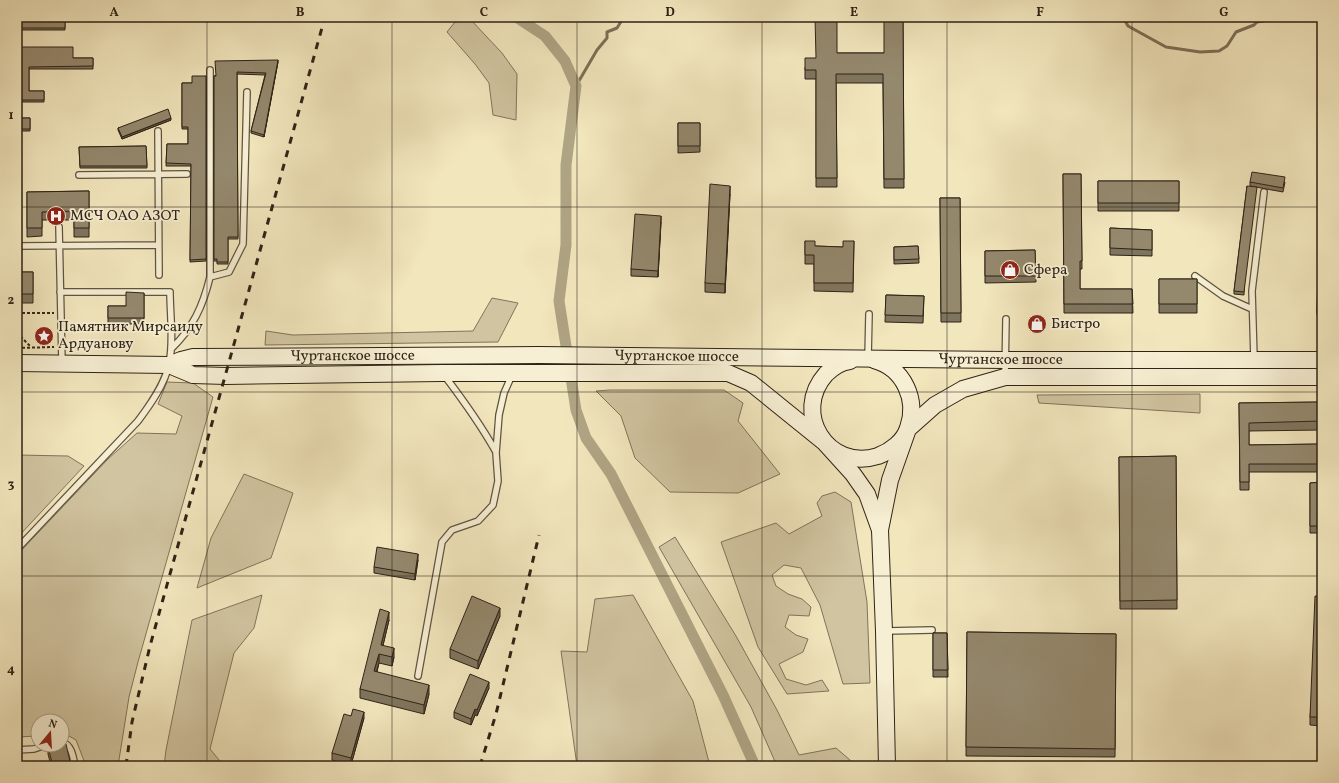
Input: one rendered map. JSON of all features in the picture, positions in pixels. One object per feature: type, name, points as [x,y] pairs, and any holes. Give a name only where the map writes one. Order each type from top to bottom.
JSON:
[{"type":"street","points":[[17,363],[62,355],[169,365]]},
{"type":"street","name":"Чуртанское шоссе","points":[[169,365],[193,357],[592,355],[1005,360],[1255,368],[1322,378]]},
{"type":"street","points":[[887,766],[880,530],[890,480],[908,429],[912,413],[910,396],[904,381],[892,369],[877,361],[865,359],[845,362],[831,369],[820,381],[813,396],[812,412],[815,428],[824,442],[837,452],[852,458],[869,458],[885,453],[899,443],[908,429]]},
{"type":"street","name":"Чуртанское шоссе","points":[[908,429],[935,405],[963,388],[1005,377],[1255,368],[1322,360]]},
{"type":"street","name":"Чуртанское шоссе","points":[[169,365],[193,375],[226,376],[441,373],[728,373],[751,383],[824,442],[853,474],[867,494],[880,530]]},
{"type":"lane","points":[[171,349],[183,338],[193,322],[205,297],[210,277],[210,70]]},
{"type":"lane","points":[[210,277],[229,272],[242,244],[247,92]]},
{"type":"lane","points":[[158,131],[159,275]]},
{"type":"lane","points":[[79,175],[187,174]]},
{"type":"lane","points":[[1255,368],[1252,291],[1264,192]]},
{"type":"lane","points":[[59,227],[62,355]]},
{"type":"lane","points":[[17,246],[158,245]]},
{"type":"lane","points":[[1195,276],[1223,296],[1252,309]]},
{"type":"lane","points":[[17,549],[138,420],[153,401],[169,365],[171,349],[170,292],[60,292]]},
{"type":"lane","points":[[865,359],[869,314]]},
{"type":"lane","points":[[1005,377],[1006,319]]},
{"type":"lane","points":[[441,373],[464,401],[496,453]]},
{"type":"lane","points":[[418,676],[442,542],[452,530],[478,521],[493,505],[498,481],[496,453],[498,415],[504,393],[513,373]]},
{"type":"lane","points":[[884,631],[932,630]]},
{"type":"lane","points":[[17,750],[30,749]]},
{"type":"lane","points":[[70,749],[75,766]]},
{"type":"path","points":[[17,313],[61,313]]},
{"type":"path","points":[[17,333],[31,348]]},
{"type":"path","points":[[17,348],[31,348],[62,355]]},
{"type":"shaded area","points":[[471,20],[502,53],[517,74],[516,120],[493,115],[489,83],[475,64],[447,32],[455,22]]},
{"type":"shaded area","points":[[492,298],[518,303],[498,342],[265,345],[266,331],[293,335],[473,331]]},
{"type":"shaded area","points":[[167,382],[193,383],[213,397],[138,662],[129,697],[118,766],[86,766],[76,740],[70,737],[70,713],[30,713],[30,736],[17,737],[17,555],[108,459],[137,433],[176,434],[182,416],[158,404]]},
{"type":"shaded area","points":[[724,390],[743,403],[738,421],[780,474],[738,493],[670,492],[635,458],[621,416],[596,391]]},
{"type":"shaded area","points":[[1200,394],[1200,413],[1039,403],[1037,395]]},
{"type":"shaded area","points":[[17,455],[68,456],[84,466],[17,538]]},
{"type":"shaded area","points":[[244,474],[293,493],[271,558],[197,588],[211,538]]},
{"type":"shaded area","points":[[835,492],[851,502],[867,602],[870,683],[843,684],[820,605],[801,568],[784,565],[772,575],[776,586],[788,594],[802,599],[811,607],[809,616],[789,615],[785,627],[796,635],[808,639],[803,652],[779,664],[786,679],[806,685],[822,680],[829,691],[787,694],[758,647],[721,542],[776,523],[789,534],[822,516],[817,503],[822,496]]},
{"type":"shaded area","points":[[675,537],[736,636],[777,710],[799,755],[836,748],[850,760],[852,766],[777,766],[751,707],[659,547]]},
{"type":"shaded area","points":[[262,595],[254,628],[234,653],[210,749],[224,766],[164,766],[192,620]]},
{"type":"shaded area","points":[[633,595],[693,701],[710,766],[577,766],[561,651],[587,652],[595,599]]},
{"type":"building","points":[[17,17],[65,17],[65,28],[17,28]]},
{"type":"building","points":[[815,17],[837,17],[837,53],[884,53],[884,17],[903,17],[904,179],[884,179],[883,74],[836,74],[837,178],[816,178],[816,70],[805,70],[805,58],[816,58]]},
{"type":"building","points":[[17,47],[73,47],[73,58],[93,58],[93,66],[29,67],[29,91],[44,91],[44,100],[17,100]]},
{"type":"building","points":[[278,60],[264,135],[251,131],[266,73],[237,72],[238,237],[228,237],[228,262],[217,262],[217,259],[214,259],[215,61]]},
{"type":"building","points":[[192,76],[206,76],[206,259],[190,260],[191,164],[166,163],[167,144],[188,144],[188,127],[182,127],[182,83],[192,83]]},
{"type":"building","points":[[168,109],[171,118],[122,137],[118,128]]},
{"type":"building","points":[[17,118],[30,118],[30,129],[17,129]]},
{"type":"building","points":[[678,123],[700,123],[700,146],[678,146]]},
{"type":"building","points":[[146,146],[147,166],[80,166],[79,147]]},
{"type":"building","points":[[1252,172],[1285,177],[1283,188],[1250,182]]},
{"type":"building","points":[[1063,174],[1081,174],[1082,261],[1080,261],[1080,289],[1132,289],[1133,304],[1064,304]]},
{"type":"building","points":[[1098,181],[1179,181],[1179,203],[1098,203]]},
{"type":"building","points":[[710,184],[730,186],[725,284],[705,283]]},
{"type":"building","points":[[1247,186],[1257,187],[1244,292],[1234,291]]},
{"type":"building","points":[[89,191],[89,228],[74,228],[74,211],[42,212],[42,228],[27,228],[27,192]]},
{"type":"building","points":[[940,198],[960,198],[961,313],[941,313]]},
{"type":"building","points":[[635,214],[661,216],[658,271],[631,269]]},
{"type":"building","points":[[1110,228],[1152,230],[1152,250],[1110,248]]},
{"type":"building","points":[[805,241],[815,241],[815,246],[843,247],[843,241],[854,241],[853,283],[814,283],[814,255],[805,255]]},
{"type":"building","points":[[918,246],[919,259],[894,260],[894,247]]},
{"type":"building","name":"Сфера","points":[[1035,250],[1036,276],[985,276],[985,251]]},
{"type":"building","points":[[1318,270],[1322,270],[1322,313],[1317,313]]},
{"type":"building","points":[[17,272],[33,272],[33,294],[17,294]]},
{"type":"building","points":[[1159,279],[1197,279],[1197,304],[1159,304]]},
{"type":"building","points":[[126,292],[144,293],[144,318],[108,318],[108,306],[126,306]]},
{"type":"building","points":[[886,295],[924,296],[923,316],[885,315]]},
{"type":"building","points":[[1322,402],[1322,421],[1249,423],[1249,445],[1322,444],[1322,464],[1249,464],[1249,482],[1240,482],[1239,403]]},
{"type":"building","points":[[1176,456],[1177,600],[1120,601],[1119,457]]},
{"type":"building","points":[[1322,482],[1322,526],[1310,526],[1310,483]]},
{"type":"building","points":[[377,547],[418,554],[415,574],[374,567]]},
{"type":"building","points":[[472,596],[500,608],[478,661],[450,649]]},
{"type":"building","points":[[1315,596],[1322,596],[1322,717],[1310,717]]},
{"type":"building","points":[[380,609],[389,612],[381,645],[394,648],[392,657],[379,654],[374,671],[429,685],[424,705],[360,689]]},
{"type":"building","points":[[967,632],[1116,634],[1115,749],[966,747]]},
{"type":"building","points":[[933,633],[947,633],[948,670],[933,670]]},
{"type":"building","points":[[470,674],[489,682],[477,710],[475,709],[471,719],[454,712]]},
{"type":"building","points":[[353,709],[364,712],[351,758],[332,753],[344,714],[351,716]]},
{"type":"building","points":[[50,753],[68,753],[71,766],[53,766]]},
{"type":"waterway","points":[[516,17],[545,36],[565,61],[576,86],[566,165],[566,245],[559,301],[576,410],[586,438],[611,474],[723,695],[755,766]]},
{"type":"waterway","points":[[576,86],[597,50],[607,38],[607,32],[617,28],[622,20],[629,17]]},
{"type":"waterway","points":[[1123,17],[1128,26],[1166,47],[1200,52],[1219,51],[1227,46],[1236,32],[1254,25],[1257,22],[1284,17]]},
{"type":"railway","points":[[126,766],[132,722],[150,646],[325,17]]},
{"type":"railway","points":[[480,766],[496,714],[539,535]]},
{"type":"place","name":"МСЧ ОАО АЗОТ","points":[[56,216]]},
{"type":"place","name":"Сфера","points":[[1010,270]]},
{"type":"place","name":"Бистро","points":[[1037,324]]},
{"type":"place","name":"Памятник Мирсаиду Ардуанову","points":[[44,336]]}]
